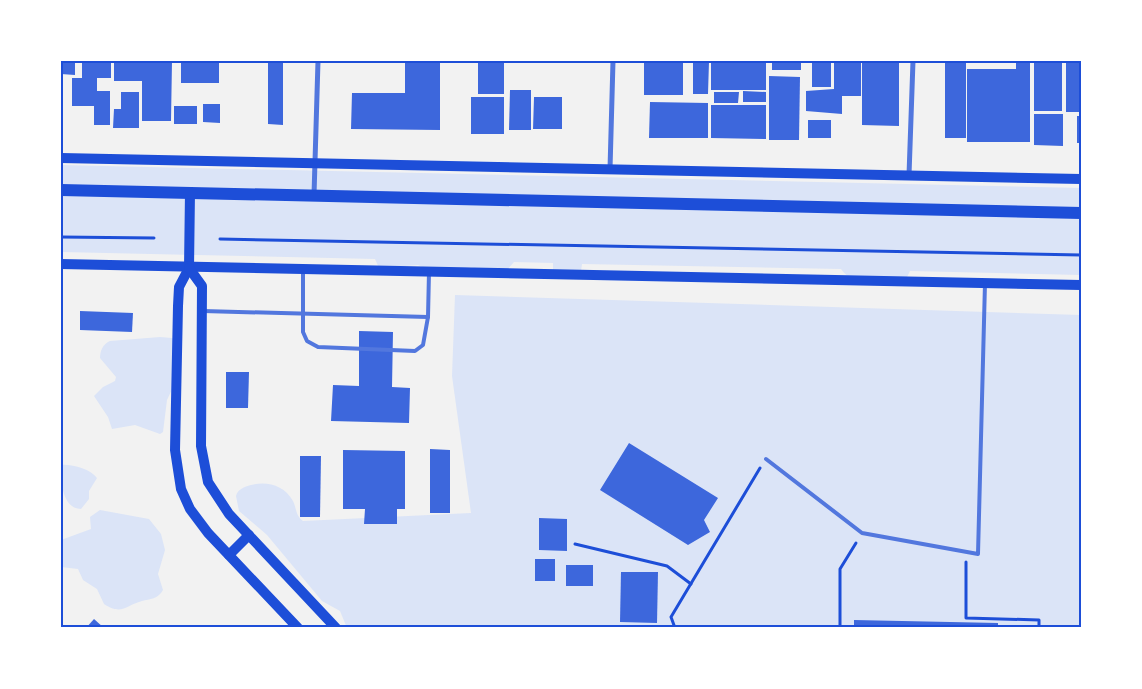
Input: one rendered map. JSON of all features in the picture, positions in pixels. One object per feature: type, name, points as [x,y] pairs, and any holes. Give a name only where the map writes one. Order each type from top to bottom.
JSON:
[{"type":"main road","points":[[61,158],[1081,179]]},
{"type":"main road","points":[[61,190],[1081,213]]},
{"type":"main road","points":[[190,192],[189,268],[179,287],[175,450],[181,489],[190,509],[208,533],[298,628]]},
{"type":"main road","points":[[61,264],[1081,285]]},
{"type":"main road","points":[[189,268],[202,286],[201,446],[208,482],[229,514],[336,628]]},
{"type":"main road","points":[[230,555],[249,535]]},
{"type":"street","points":[[314,195],[318,61]]},
{"type":"street","points":[[610,169],[613,61]]},
{"type":"street","points":[[910,175],[913,61]]},
{"type":"lane","points":[[303,270],[302,314],[303,332],[307,342],[318,347],[393,351],[415,351],[423,345],[428,317],[429,272]]},
{"type":"lane","points":[[766,459],[862,533],[978,554],[985,283]]},
{"type":"lane","points":[[203,311],[428,317]]},
{"type":"path","points":[[61,237],[154,238]]},
{"type":"path","points":[[220,239],[1081,255]]},
{"type":"path","points":[[674,628],[672,617],[766,459]]},
{"type":"path","points":[[840,628],[840,569],[862,533]]},
{"type":"path","points":[[575,544],[667,566],[691,584]]},
{"type":"shaded area","points":[[61,165],[1081,188],[1081,275],[910,271],[907,277],[881,281],[862,281],[847,275],[841,269],[582,264],[581,271],[553,272],[553,263],[514,262],[507,270],[487,272],[471,267],[438,273],[418,265],[379,268],[375,259],[61,252]]},
{"type":"shaded area","points":[[455,295],[1081,315],[1081,628],[347,628],[340,611],[322,601],[267,535],[239,511],[236,496],[240,490],[251,485],[269,484],[275,486],[285,491],[293,501],[296,512],[303,521],[471,513],[452,376]]},
{"type":"shaded area","points":[[160,337],[175,340],[176,381],[167,400],[163,432],[160,434],[135,425],[112,429],[108,417],[94,396],[103,387],[115,381],[116,377],[100,358],[102,348],[110,341]]},
{"type":"shaded area","points":[[61,465],[80,468],[90,472],[97,478],[89,491],[89,499],[81,509],[69,504],[66,498],[62,485]]},
{"type":"shaded area","points":[[100,510],[149,519],[161,534],[165,550],[158,574],[163,590],[156,597],[124,608],[115,609],[104,604],[97,589],[83,580],[78,569],[61,567],[61,540],[91,529],[90,517]]},
{"type":"building","points":[[61,61],[75,61],[75,75],[61,74]]},
{"type":"building","points":[[114,61],[172,61],[171,121],[142,121],[142,81],[114,81]]},
{"type":"building","points":[[268,61],[283,61],[283,125],[268,124]]},
{"type":"building","points":[[405,61],[440,61],[440,130],[351,129],[352,93],[405,93]]},
{"type":"building","points":[[478,61],[504,61],[504,94],[478,94]]},
{"type":"building","points":[[644,61],[683,61],[683,95],[644,95]]},
{"type":"building","points":[[693,61],[709,61],[708,94],[693,94]]},
{"type":"building","points":[[711,61],[766,61],[766,90],[711,90]]},
{"type":"building","points":[[772,61],[801,61],[801,70],[772,70]]},
{"type":"building","points":[[812,61],[831,61],[831,87],[812,87]]},
{"type":"building","points":[[834,61],[861,61],[861,96],[842,96],[842,114],[806,111],[806,91],[834,89]]},
{"type":"building","points":[[862,61],[899,61],[899,126],[862,125]]},
{"type":"building","points":[[945,61],[966,61],[966,138],[945,138]]},
{"type":"building","points":[[1016,61],[1030,61],[1030,142],[967,142],[967,69],[1016,69]]},
{"type":"building","points":[[1034,61],[1062,61],[1062,111],[1034,111]]},
{"type":"building","points":[[1066,61],[1081,61],[1081,112],[1066,112]]},
{"type":"building","points":[[82,62],[111,62],[111,78],[97,78],[97,91],[110,91],[110,125],[94,125],[94,106],[72,106],[72,78],[82,78]]},
{"type":"building","points":[[181,63],[219,63],[219,83],[181,83]]},
{"type":"building","points":[[769,76],[800,77],[799,140],[769,140]]},
{"type":"building","points":[[510,90],[531,90],[531,130],[509,130]]},
{"type":"building","points":[[743,91],[766,92],[766,102],[743,102]]},
{"type":"building","points":[[121,92],[139,92],[139,128],[113,128],[114,109],[121,109]]},
{"type":"building","points":[[714,92],[739,92],[738,103],[714,103]]},
{"type":"building","points":[[471,97],[504,97],[504,134],[471,134]]},
{"type":"building","points":[[534,97],[562,97],[562,129],[533,129]]},
{"type":"building","points":[[650,102],[708,103],[708,138],[649,138]]},
{"type":"building","points":[[203,104],[220,104],[220,123],[203,122]]},
{"type":"building","points":[[711,105],[766,105],[766,139],[711,138]]},
{"type":"building","points":[[174,106],[197,106],[197,124],[174,124]]},
{"type":"building","points":[[1034,114],[1063,114],[1063,146],[1034,145]]},
{"type":"building","points":[[1077,116],[1081,116],[1081,143],[1077,143]]},
{"type":"building","points":[[808,120],[831,120],[831,138],[808,138]]},
{"type":"building","points":[[80,311],[133,313],[132,332],[80,330]]},
{"type":"building","points":[[359,331],[393,332],[392,387],[410,388],[409,423],[331,421],[333,385],[359,386]]},
{"type":"building","points":[[226,372],[249,372],[248,408],[226,408]]},
{"type":"building","points":[[629,443],[718,498],[704,520],[710,532],[688,545],[600,490]]},
{"type":"building","points":[[430,449],[450,450],[450,513],[430,513]]},
{"type":"building","points":[[343,450],[405,451],[405,509],[397,509],[397,524],[364,524],[365,509],[343,509]]},
{"type":"building","points":[[300,456],[321,456],[320,517],[300,517]]},
{"type":"building","points":[[539,518],[567,519],[567,551],[539,550]]},
{"type":"building","points":[[535,559],[555,559],[555,581],[535,581]]},
{"type":"building","points":[[566,565],[593,565],[593,586],[566,586]]},
{"type":"building","points":[[621,572],[658,572],[657,623],[620,622]]},
{"type":"building","points":[[94,619],[104,628],[86,628]]},
{"type":"building","points":[[854,620],[998,623],[998,628],[854,628]]}]
